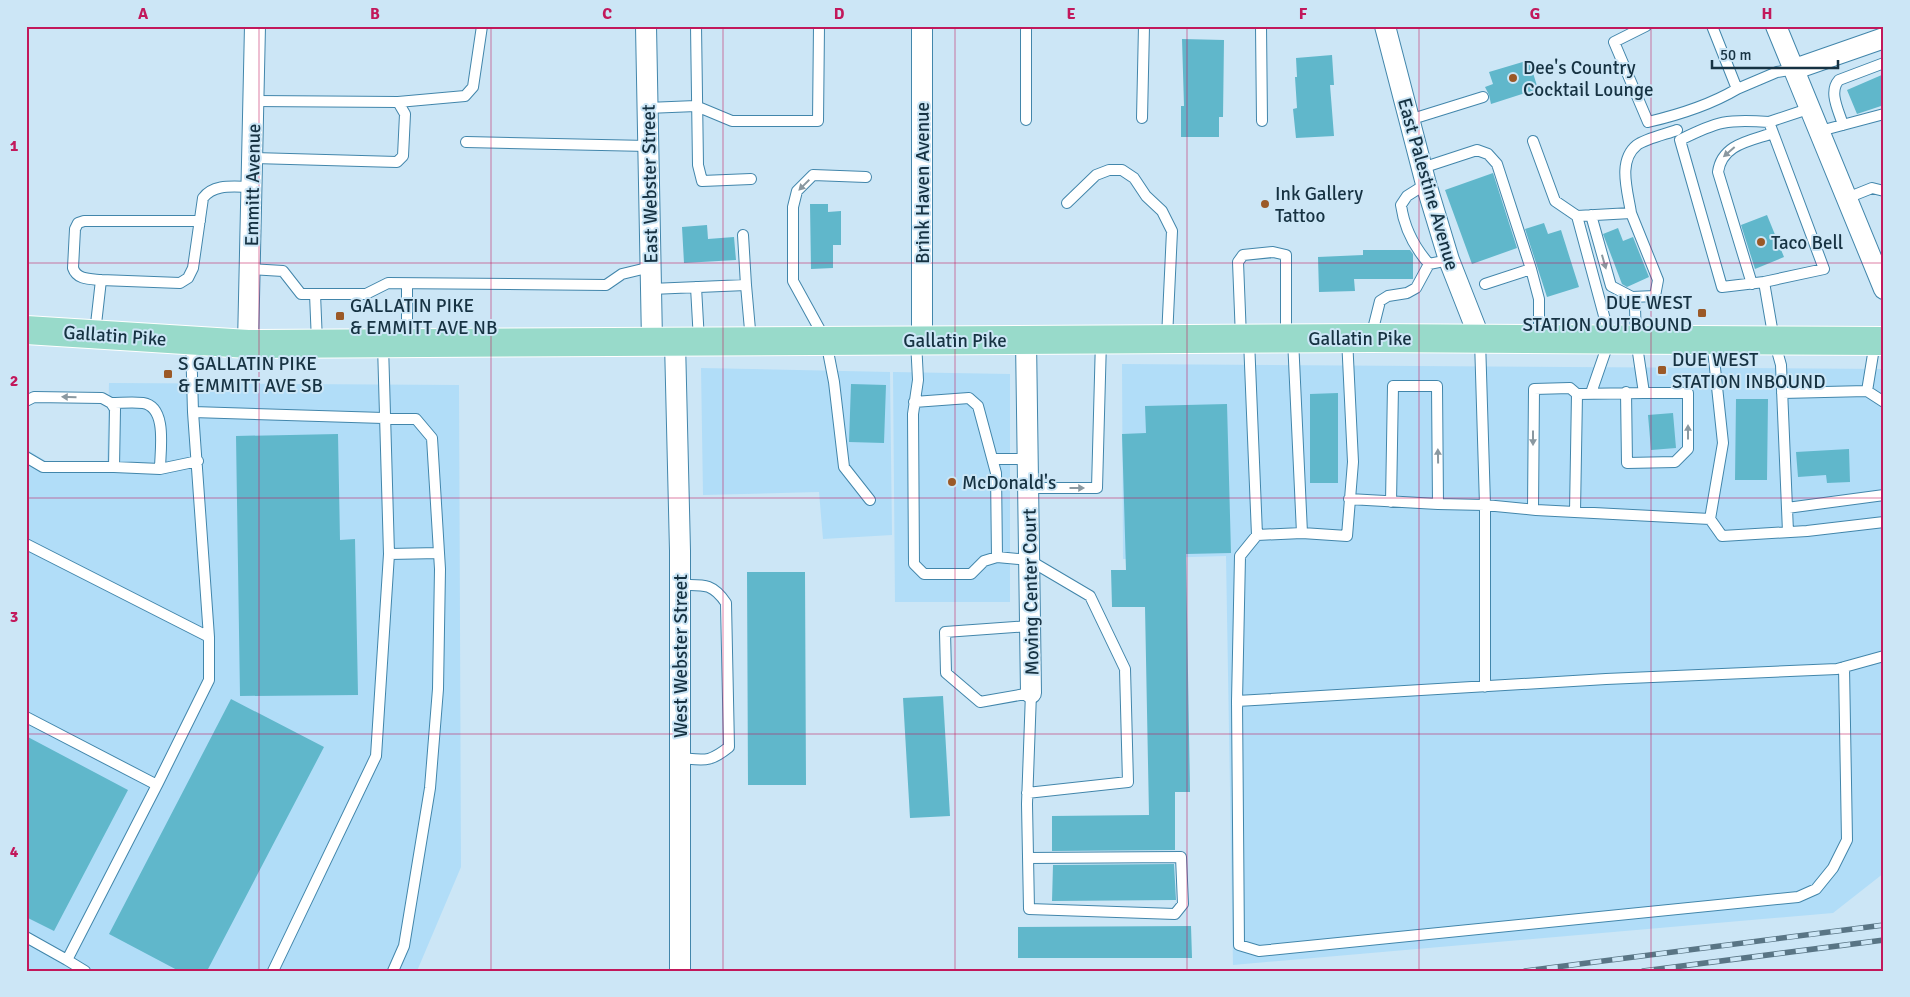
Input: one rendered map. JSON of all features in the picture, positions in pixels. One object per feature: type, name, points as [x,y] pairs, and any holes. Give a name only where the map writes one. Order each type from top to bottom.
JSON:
[{"type":"main road","name":"Gallatin Pike","points":[[26,330],[248,344],[1290,338],[1623,338],[1879,341]]},
{"type":"street","name":"Emmitt Avenue","points":[[248,344],[255,26]]},
{"type":"street","name":"East Webster Street","points":[[646,26],[651,289],[676,342]]},
{"type":"street","name":"Brink Haven Avenue","points":[[919,340],[922,26]]},
{"type":"street","name":"East Palestine Avenue","points":[[1385,26],[1424,176],[1449,260],[1480,339]]},
{"type":"street","points":[[1776,26],[1847,198],[1878,259],[1884,289]]},
{"type":"street","points":[[1795,69],[1884,38]]},
{"type":"street","name":"Moving Center Court","points":[[1026,340],[1031,693]]},
{"type":"street","name":"West Webster Street","points":[[676,342],[680,584],[680,971]]},
{"type":"lane","points":[[254,101],[398,102],[465,96],[473,87],[482,26]]},
{"type":"lane","points":[[696,26],[698,165],[702,181],[751,179]]},
{"type":"lane","points":[[647,108],[696,106],[732,121],[818,121],[819,26]]},
{"type":"lane","points":[[922,26],[935,26]]},
{"type":"lane","points":[[1026,26],[1026,120]]},
{"type":"lane","points":[[1142,118],[1144,26]]},
{"type":"lane","points":[[1261,26],[1262,121]]},
{"type":"lane","points":[[1646,26],[1614,42],[1648,122],[1673,116],[1725,96],[1777,72],[1795,69]]},
{"type":"lane","points":[[1712,26],[1737,89]]},
{"type":"lane","points":[[1843,125],[1834,94],[1834,85],[1839,80],[1884,63]]},
{"type":"lane","points":[[1409,120],[1483,97]]},
{"type":"lane","points":[[252,158],[397,162],[403,156],[405,114],[398,102]]},
{"type":"lane","points":[[1590,215],[1611,286],[1632,297],[1655,296],[1658,280],[1631,212],[1625,172],[1630,152],[1638,144],[1678,135],[1711,124],[1739,120],[1769,122],[1811,108]]},
{"type":"lane","points":[[1820,131],[1884,114]]},
{"type":"lane","points":[[1673,116],[1722,287],[1752,284],[1824,270],[1769,122]]},
{"type":"lane","points":[[1752,284],[1718,172],[1719,161],[1735,146],[1773,133]]},
{"type":"lane","points":[[1533,141],[1555,201],[1577,216],[1644,393]]},
{"type":"lane","points":[[466,142],[648,146]]},
{"type":"lane","points":[[1429,264],[1416,248],[1403,216],[1401,205],[1424,176],[1477,150],[1488,154],[1497,164],[1531,269],[1539,299],[1539,338]]},
{"type":"lane","points":[[1067,203],[1096,176],[1109,170],[1122,170],[1134,178],[1146,196],[1162,211],[1172,231],[1167,339]]},
{"type":"lane","points":[[866,177],[813,175],[798,191],[793,208],[793,280],[826,341],[834,382],[844,467],[870,500]]},
{"type":"lane","points":[[200,221],[84,221],[78,223],[75,229],[73,268],[75,273],[82,278],[180,283],[188,278],[193,268],[200,221],[203,198],[208,192],[216,188],[252,187]]},
{"type":"lane","points":[[1847,198],[1872,188],[1884,191]]},
{"type":"lane","points":[[1577,216],[1631,212]]},
{"type":"lane","points":[[743,235],[751,341]]},
{"type":"lane","points":[[1302,533],[1286,255],[1273,252],[1243,255],[1238,262],[1249,369],[1257,535],[1240,556],[1237,701],[1239,945],[1259,951],[1798,897],[1816,889],[1833,868],[1847,840],[1844,666]]},
{"type":"lane","points":[[1429,264],[1449,260]]},
{"type":"lane","points":[[1257,535],[1302,533],[1347,536],[1353,462],[1359,338],[1380,302],[1388,296],[1407,293],[1416,288],[1429,264]]},
{"type":"lane","points":[[250,269],[283,271],[301,294],[366,294],[388,284],[606,285],[622,274],[651,267]]},
{"type":"lane","points":[[1485,284],[1531,269]]},
{"type":"lane","points":[[95,334],[101,280]]},
{"type":"lane","points":[[1764,282],[1774,340],[1781,365],[1788,532]]},
{"type":"lane","points":[[274,971],[376,756],[389,554],[385,419],[395,342],[407,284]]},
{"type":"lane","points":[[651,289],[746,285]]},
{"type":"lane","points":[[676,342],[696,287]]},
{"type":"lane","points":[[315,294],[317,343]]},
{"type":"lane","points":[[1591,394],[1623,338],[1635,308],[1632,297]]},
{"type":"lane","points":[[1480,339],[1485,505],[1484,686]]},
{"type":"lane","points":[[1712,339],[1723,443],[1710,519],[1722,536],[1788,532],[1884,522]]},
{"type":"lane","points":[[66,960],[157,785],[208,680],[209,637],[198,461],[193,412],[191,340]]},
{"type":"lane","points":[[919,340],[918,380],[913,414],[914,564],[924,574],[971,574],[984,561],[997,557],[1029,560],[1090,596],[1125,669],[1128,782],[1028,793]]},
{"type":"lane","points":[[1028,488],[1097,488],[1101,340]]},
{"type":"lane","points":[[1867,391],[1879,341]]},
{"type":"lane","points":[[1391,502],[1393,386],[1437,386],[1438,504]]},
{"type":"lane","points":[[1533,509],[1534,389],[1570,388],[1577,394],[1626,392],[1688,393],[1688,449],[1675,462],[1627,463],[1626,392]]},
{"type":"lane","points":[[1782,393],[1867,391],[1884,402]]},
{"type":"lane","points":[[1575,512],[1577,394]]},
{"type":"lane","points":[[26,401],[34,397],[102,398],[111,403],[115,409],[114,467]]},
{"type":"lane","points":[[914,402],[969,398],[978,406],[996,473],[997,557]]},
{"type":"lane","points":[[111,403],[144,403],[153,407],[161,419],[160,469]]},
{"type":"lane","points":[[193,412],[416,419],[432,438],[439,553],[438,689],[430,788],[404,946],[393,971]]},
{"type":"lane","points":[[26,457],[43,467],[160,469],[198,461]]},
{"type":"lane","points":[[993,459],[1028,459]]},
{"type":"lane","points":[[1787,508],[1884,495]]},
{"type":"lane","points":[[1350,499],[1710,519]]},
{"type":"lane","points":[[26,544],[209,637]]},
{"type":"lane","points":[[389,554],[439,553]]},
{"type":"lane","points":[[680,584],[706,585],[719,592],[726,603],[729,747],[715,758],[706,760],[680,758]]},
{"type":"lane","points":[[1028,858],[1181,857],[1183,904],[1175,914],[1029,909],[1028,858],[1028,793],[1031,693],[980,702],[946,673],[945,632],[1030,626]]},
{"type":"lane","points":[[1237,701],[1606,679],[1837,669],[1884,656]]},
{"type":"lane","points":[[26,717],[157,785]]},
{"type":"lane","points":[[26,937],[85,971]]},
{"type":"shaded area","points":[[1122,364],[1884,369],[1884,873],[1833,913],[1233,965],[1226,556],[1123,559]]},
{"type":"shaded area","points":[[701,368],[890,372],[892,535],[823,539],[819,492],[703,495]]},
{"type":"shaded area","points":[[893,372],[1010,374],[1010,602],[895,602]]},
{"type":"shaded area","points":[[109,383],[459,385],[461,867],[417,971],[26,971],[26,449],[46,461],[107,461]]},
{"type":"building","points":[[1182,39],[1224,40],[1223,117],[1219,117],[1219,137],[1181,137],[1181,106],[1184,106]]},
{"type":"building","points":[[1332,55],[1334,85],[1330,85],[1334,136],[1296,138],[1293,109],[1297,108],[1296,58]]},
{"type":"building","name":"Dee's Country Cocktail Lounge","points":[[1529,60],[1538,89],[1491,104],[1485,87],[1493,84],[1489,72]]},
{"type":"building","points":[[1884,74],[1884,105],[1857,114],[1847,90]]},
{"type":"building","points":[[1493,173],[1517,248],[1472,264],[1445,190]]},
{"type":"building","points":[[810,204],[828,204],[828,212],[841,211],[841,245],[833,245],[833,268],[811,269]]},
{"type":"building","name":"Taco Bell","points":[[1767,215],[1784,257],[1755,269],[1741,225]]},
{"type":"building","points":[[1544,223],[1548,234],[1561,230],[1579,287],[1547,297],[1525,229]]},
{"type":"building","points":[[707,225],[708,239],[734,237],[736,260],[684,263],[682,227]]},
{"type":"building","points":[[1618,228],[1623,241],[1633,237],[1649,277],[1627,287],[1622,284],[1603,234]]},
{"type":"building","points":[[1363,250],[1410,250],[1413,254],[1413,279],[1354,279],[1355,291],[1319,292],[1318,257],[1363,255]]},
{"type":"building","points":[[851,384],[886,385],[884,443],[849,442]]},
{"type":"building","points":[[1338,393],[1338,483],[1310,483],[1310,394]]},
{"type":"building","points":[[1736,399],[1768,399],[1767,480],[1735,480]]},
{"type":"building","points":[[1227,404],[1231,553],[1186,554],[1190,792],[1175,792],[1175,850],[1052,851],[1052,816],[1149,815],[1145,607],[1112,607],[1111,570],[1126,570],[1122,434],[1146,433],[1145,406]]},
{"type":"building","points":[[1673,413],[1676,448],[1651,450],[1648,415]]},
{"type":"building","points":[[338,434],[340,540],[355,539],[358,695],[240,696],[236,436]]},
{"type":"building","points":[[1849,449],[1850,482],[1827,483],[1826,475],[1798,477],[1796,452]]},
{"type":"building","points":[[747,572],[805,572],[806,785],[748,785]]},
{"type":"building","points":[[943,696],[950,816],[910,818],[903,698]]},
{"type":"building","points":[[231,699],[324,747],[207,971],[179,971],[109,934]]},
{"type":"building","points":[[26,736],[128,790],[54,931],[26,917]]},
{"type":"building","points":[[1174,864],[1176,900],[1052,901],[1053,865]]},
{"type":"building","points":[[1191,926],[1192,958],[1018,958],[1018,927]]},
{"type":"railway","points":[[1525,971],[1884,925]]},
{"type":"railway","points":[[1643,971],[1884,940]]},
{"type":"place","name":"Dee's Country Cocktail Lounge","points":[[1513,78]]},
{"type":"place","name":"Ink Gallery Tattoo","points":[[1265,204]]},
{"type":"place","name":"Taco Bell","points":[[1761,242]]},
{"type":"place","name":"DUE WEST STATION OUTBOUND","points":[[1702,313]]},
{"type":"place","name":"GALLATIN PIKE & EMMITT AVE NB","points":[[340,316]]},
{"type":"place","name":"DUE WEST STATION INBOUND","points":[[1662,370]]},
{"type":"place","name":"S GALLATIN PIKE & EMMITT AVE SB","points":[[168,374]]},
{"type":"place","name":"McDonald's","points":[[952,482]]}]
